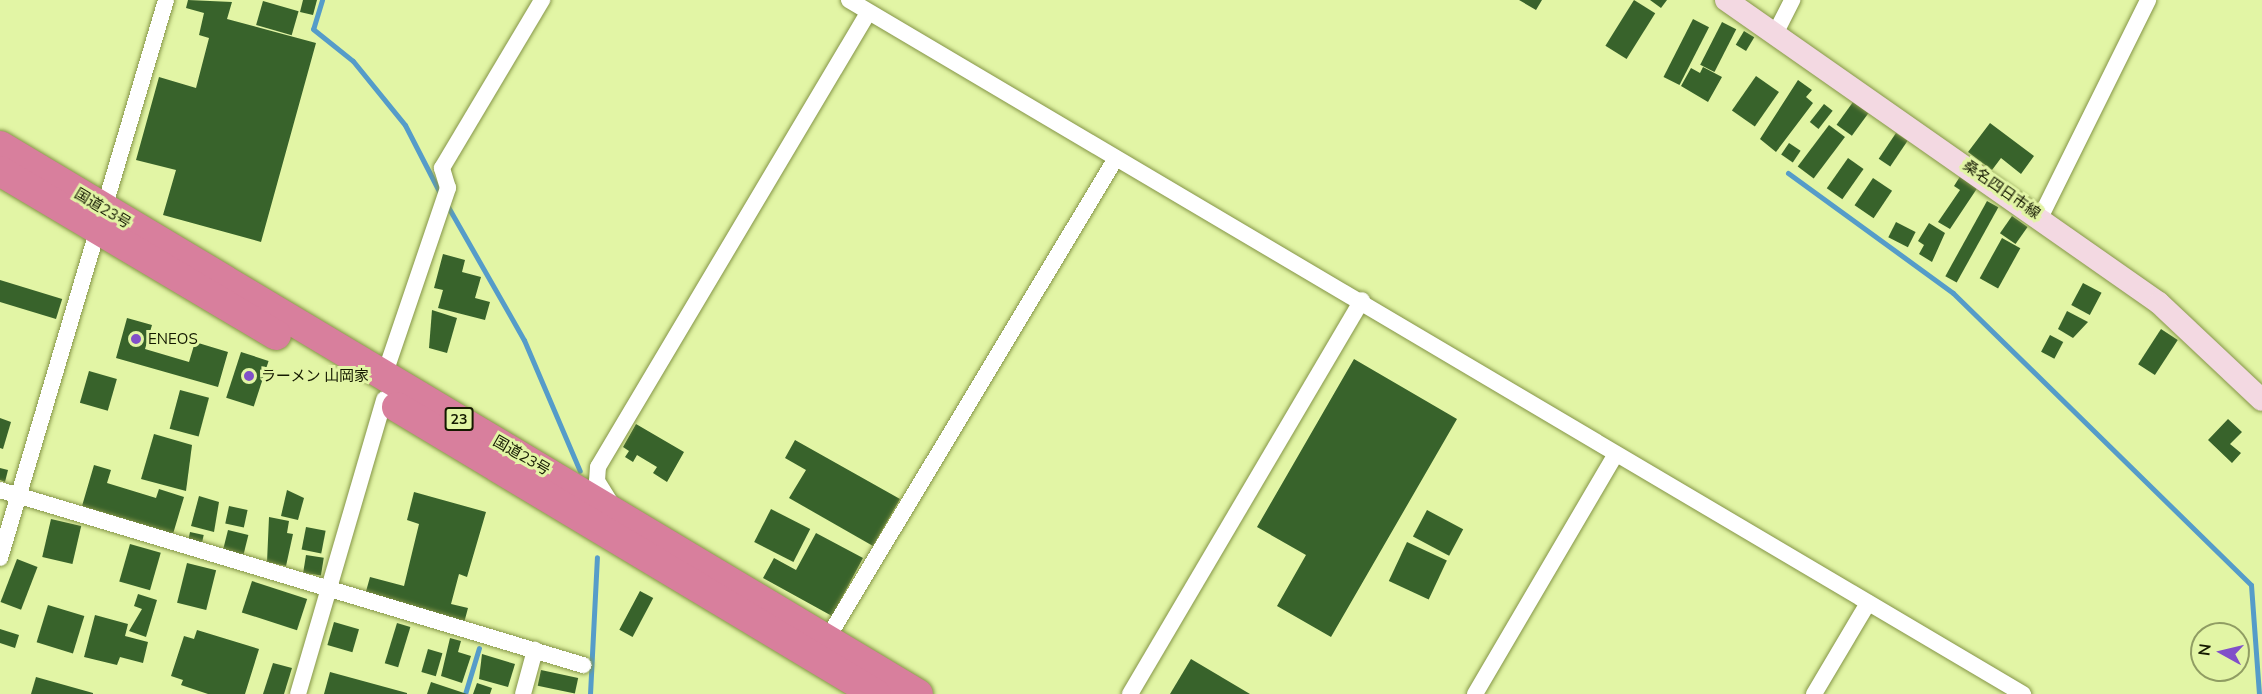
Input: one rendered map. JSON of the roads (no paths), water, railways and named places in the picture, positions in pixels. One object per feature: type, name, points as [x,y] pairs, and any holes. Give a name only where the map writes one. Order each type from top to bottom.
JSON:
[{"type":"highway","name":"国道23号","points":[[0,146],[101,219],[384,387],[876,694]]},
{"type":"highway","name":"国道23号","points":[[0,171],[101,219]]},
{"type":"highway","name":"国道23号","points":[[384,387],[614,508],[918,694]]},
{"type":"main road","name":"桑名四日市線","points":[[1726,0],[1776,32],[2041,216],[2159,303],[2262,400]]},
{"type":"street","points":[[0,558],[166,0]]},
{"type":"street","points":[[298,694],[384,387],[444,201],[444,164],[542,0]]},
{"type":"street","points":[[849,0],[1362,300],[1616,454],[2022,694]]},
{"type":"street","points":[[1776,32],[1792,0]]},
{"type":"street","points":[[2041,216],[2148,0]]},
{"type":"street","points":[[614,508],[597,480],[598,467],[868,13]]},
{"type":"street","points":[[827,639],[1116,158]]},
{"type":"street","points":[[1130,694],[1362,300]]},
{"type":"street","points":[[1475,694],[1616,454]]},
{"type":"street","points":[[0,490],[584,665]]},
{"type":"street","points":[[1814,694],[1868,603]]},
{"type":"street","points":[[523,694],[535,650]]},
{"type":"waterway","points":[[322,0],[313,29],[353,61],[405,125],[441,195]]},
{"type":"waterway","points":[[1788,173],[1953,293],[2251,585],[2259,694]]},
{"type":"waterway","points":[[447,205],[524,340],[580,471]]},
{"type":"waterway","points":[[590,694],[597,557]]},
{"type":"waterway","points":[[465,694],[479,648]]},
{"type":"place","name":"ENEOS","points":[[136,339]]},
{"type":"place","name":"ラーメン 山岡家","points":[[249,376]]}]
